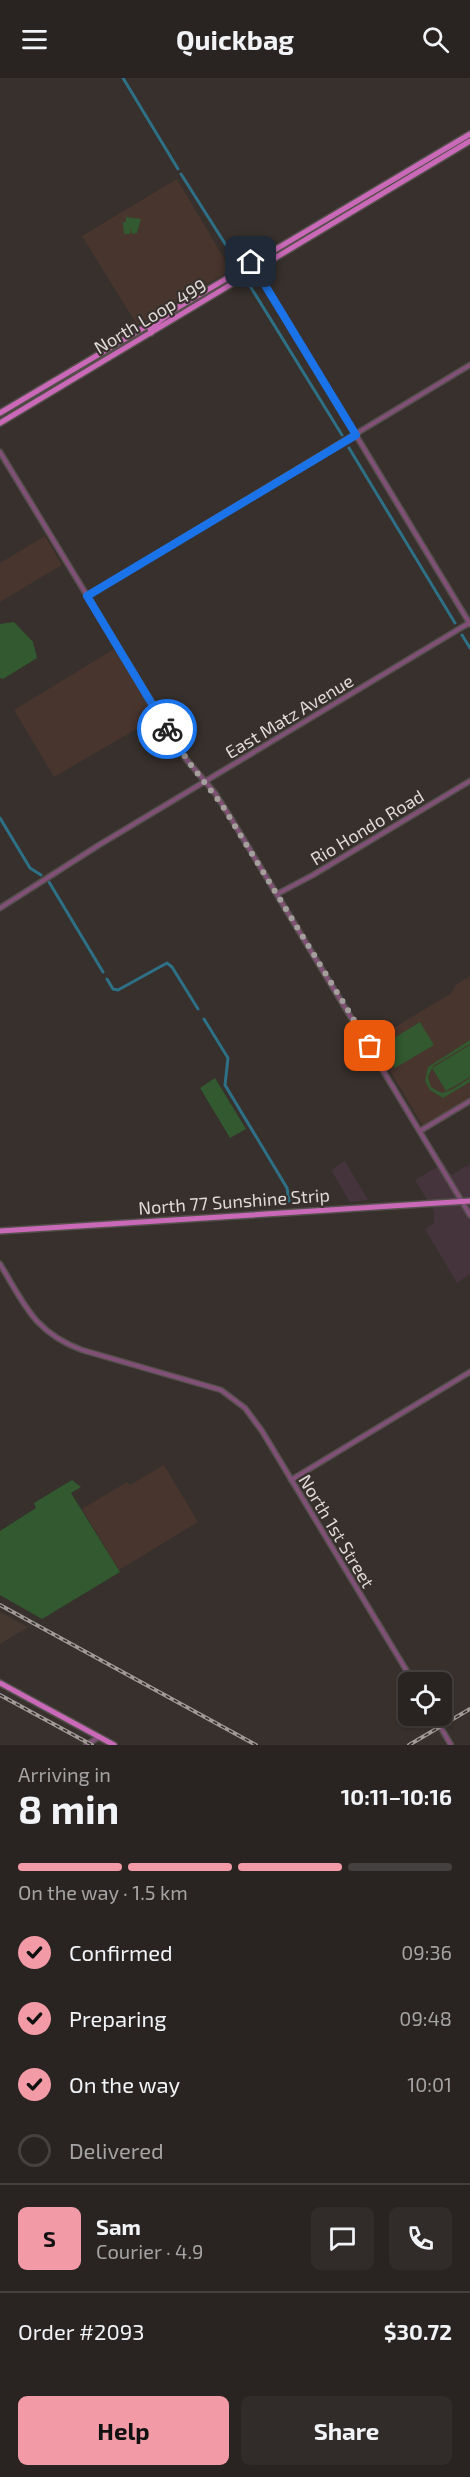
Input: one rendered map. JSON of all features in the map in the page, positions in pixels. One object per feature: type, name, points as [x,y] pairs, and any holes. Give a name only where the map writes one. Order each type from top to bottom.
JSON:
[{"type":"main road","name":"North Loop 499","points":[[0,413],[470,134]]},
{"type":"main road","name":"North Loop 499","points":[[0,423],[470,141]]},
{"type":"main road","points":[[321,231],[359,203],[359,200]]},
{"type":"main road","points":[[151,333],[150,328],[167,317],[177,306]]},
{"type":"main road","name":"North 77 Sunshine Strip","points":[[0,1231],[470,1201]]},
{"type":"main road","points":[[0,1683],[114,1745]]},
{"type":"street","points":[[251,262],[470,624]]},
{"type":"street","points":[[87,596],[470,366]]},
{"type":"street","points":[[0,452],[186,759],[222,805],[277,894],[470,1215]]},
{"type":"street","name":"East Matz Avenue","points":[[0,908],[205,782],[470,624]]},
{"type":"street","name":"Rio Hondo Road","points":[[277,894],[313,875],[470,780]]},
{"type":"street","points":[[420,1131],[470,1101]]},
{"type":"street","name":"North 1st Street","points":[[0,1264],[32,1317],[62,1342],[82,1350],[207,1384],[233,1397],[252,1416],[407,1672]]},
{"type":"street","points":[[291,1480],[470,1372]]},
{"type":"street","points":[[440,1726],[451,1745]]},
{"type":"street","points":[[86,1745],[99,1737]]},
{"type":"shaded area","points":[[177,179],[231,270],[137,325],[82,236]]},
{"type":"shaded area","points":[[45,536],[62,565],[0,602],[0,563]]},
{"type":"shaded area","points":[[114,649],[157,717],[54,777],[14,710]]},
{"type":"shaded area","points":[[470,976],[470,1097],[423,1126],[372,1041],[450,994],[457,984]]},
{"type":"shaded area","points":[[345,1161],[368,1200],[350,1202],[331,1170]]},
{"type":"shaded area","points":[[444,1163],[451,1175],[470,1164],[470,1274],[457,1283],[425,1229],[434,1223],[434,1211],[415,1180]]},
{"type":"shaded area","points":[[164,1465],[198,1522],[119,1570],[82,1509],[127,1482],[130,1485]]},
{"type":"shaded area","points":[[0,1612],[28,1627],[0,1644]]},
{"type":"green space","points":[[126,217],[141,219],[137,233],[132,234],[130,228],[130,234],[124,234],[123,222],[126,222]]},
{"type":"green space","points":[[14,622],[33,642],[37,658],[3,679],[0,678],[0,624]]},
{"type":"green space","points":[[420,1022],[434,1045],[395,1068],[381,1046]]},
{"type":"green space","points":[[470,1040],[470,1044],[433,1066],[428,1077],[431,1087],[442,1093],[470,1078],[470,1082],[443,1098],[430,1090],[425,1081],[428,1067]]},
{"type":"green space","points":[[470,1045],[470,1077],[446,1091],[432,1068]]},
{"type":"green space","points":[[215,1078],[246,1129],[230,1138],[200,1088]]},
{"type":"green space","points":[[72,1480],[81,1487],[71,1493],[120,1572],[42,1619],[0,1595],[0,1531],[36,1508],[34,1503]]},
{"type":"waterway","points":[[123,78],[178,169]]},
{"type":"waterway","points":[[181,174],[236,261]]},
{"type":"waterway","points":[[250,286],[342,435]]},
{"type":"waterway","points":[[349,448],[455,623]]},
{"type":"waterway","points":[[462,635],[470,648]]},
{"type":"waterway","points":[[0,818],[30,868],[41,875]]},
{"type":"waterway","points":[[49,882],[103,972]]},
{"type":"waterway","points":[[107,979],[113,989],[118,990],[167,963],[172,967],[198,1009]]},
{"type":"waterway","points":[[204,1019],[228,1058],[225,1085],[287,1188],[289,1201]]},
{"type":"railway","points":[[0,1605],[256,1745]]},
{"type":"railway","points":[[0,1695],[92,1745]]},
{"type":"railway","points":[[409,1745],[470,1709]]},
{"type":"way so far","points":[[167,729],[222,805],[370,1046]]},
{"type":"route","points":[[167,729],[87,596],[356,435],[251,262]]}]
